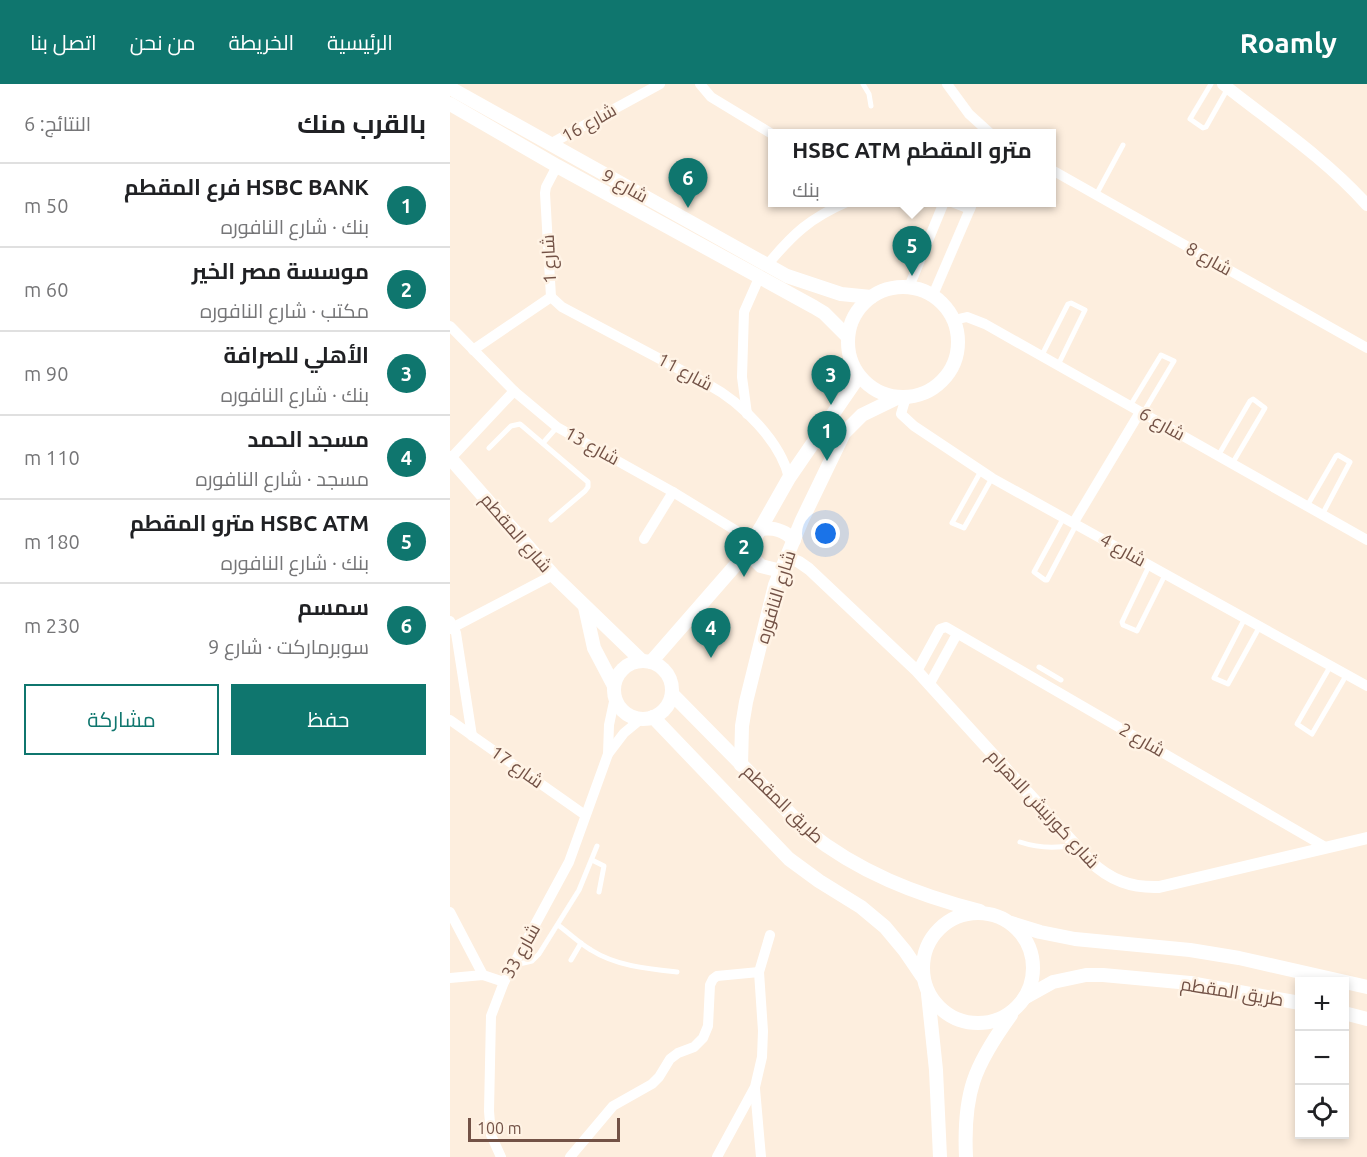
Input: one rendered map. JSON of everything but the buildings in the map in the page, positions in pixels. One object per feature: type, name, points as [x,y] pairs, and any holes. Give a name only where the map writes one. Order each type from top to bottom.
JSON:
[{"type":"main road","name":"شارع 9","points":[[450,88],[787,276],[841,294],[871,297]]},
{"type":"main road","name":"شارع 9","points":[[450,104],[557,166],[824,313],[848,337]]},
{"type":"main road","points":[[909,287],[933,296],[942,302],[958,330],[958,351],[950,371],[936,387],[917,396],[903,397],[881,393],[859,376],[849,354],[848,337],[853,319],[871,297],[885,290],[909,287]]},
{"type":"main road","points":[[614,692],[618,675],[626,666],[647,662],[753,541],[789,478],[859,376]]},
{"type":"main road","name":"شارع النافوره","points":[[741,765],[742,726],[746,702],[775,585],[794,540],[844,433],[862,415],[903,397]]},
{"type":"main road","name":"شارع المقطم","points":[[450,458],[553,575],[647,662]]},
{"type":"main road","points":[[753,541],[775,528],[782,530],[794,540]]},
{"type":"main road","points":[[753,541],[761,566],[781,571]]},
{"type":"main road","points":[[585,607],[594,648],[624,712],[647,718],[663,711],[672,694],[671,682],[666,672],[647,662]]},
{"type":"main road","name":"طريق المقطم","points":[[672,694],[807,831],[830,849],[855,864],[904,887],[980,911]]},
{"type":"main road","name":"طريق المقطم","points":[[647,718],[789,858],[819,881],[861,907],[885,927],[922,976]]},
{"type":"main road","points":[[940,1157],[936,1070],[927,992],[922,976],[922,960],[927,944],[936,931],[949,920],[980,911],[1011,922],[1023,934],[1034,965],[1032,981],[1026,997],[1014,1010],[984,1053],[973,1080],[966,1111],[966,1157]]},
{"type":"main road","name":"طريق المقطم","points":[[1011,922],[1040,932],[1074,939],[1190,950],[1239,958],[1367,987]]},
{"type":"main road","name":"طريق المقطم","points":[[1026,997],[1053,982],[1086,975],[1103,975],[1200,985],[1295,1002]]},
{"type":"main road","points":[[927,992],[946,1014],[966,1022],[988,1023],[1014,1010]]},
{"type":"main road","points":[[1349,1014],[1367,1019]]},
{"type":"street","name":"شارع 16","points":[[550,144],[660,84]]},
{"type":"street","points":[[700,84],[711,97],[768,132]]},
{"type":"street","points":[[947,84],[982,129]]},
{"type":"street","points":[[1226,86],[1313,154],[1367,205]]},
{"type":"street","name":"شارع 1","points":[[473,350],[551,297],[545,193],[557,166]]},
{"type":"street","name":"شارع 8","points":[[1056,172],[1367,348]]},
{"type":"street","points":[[768,264],[801,228],[836,207]]},
{"type":"street","points":[[909,287],[942,207]]},
{"type":"street","points":[[933,296],[972,207]]},
{"type":"street","points":[[747,414],[742,377],[744,312],[759,278]]},
{"type":"street","name":"شارع 11","points":[[551,297],[562,307],[719,391],[747,414],[782,456],[789,478]]},
{"type":"street","name":"شارع 6","points":[[954,320],[967,317],[975,319],[1367,540]]},
{"type":"street","name":"شارع 13","points":[[450,326],[514,391],[557,427],[673,492],[753,541]]},
{"type":"street","points":[[450,458],[514,391]]},
{"type":"street","name":"شارع 4","points":[[903,397],[901,414],[914,426],[992,478],[1367,686]]},
{"type":"street","points":[[1072,521],[1138,410]]},
{"type":"street","points":[[644,539],[673,492]]},
{"type":"street","name":"شارع كورنيش الاهرام","points":[[787,556],[809,569],[917,671],[1075,844],[1109,877],[1146,888],[1172,885],[1367,838]]},
{"type":"street","points":[[472,736],[451,625],[553,575]]},
{"type":"street","points":[[917,671],[940,629],[946,627],[957,634],[929,685]]},
{"type":"street","name":"شارع 2","points":[[957,634],[1047,678],[1327,848]]},
{"type":"street","name":"شارع 33","points":[[608,754],[614,692]]},
{"type":"street","name":"شارع 33","points":[[501,1157],[491,1134],[489,1111],[491,1016],[504,982],[569,862],[608,754],[624,733],[647,718]]},
{"type":"street","name":"شارع 17","points":[[450,720],[585,815]]},
{"type":"street","points":[[450,912],[483,975]]},
{"type":"street","points":[[717,1157],[755,1087],[762,1057],[763,1031],[759,972],[770,935]]},
{"type":"street","points":[[570,1157],[613,1106],[652,1084],[670,1059],[694,1047],[703,1038],[708,1026],[710,985],[715,977],[759,972]]},
{"type":"street","points":[[450,978],[483,975],[504,982]]},
{"type":"street","points":[[755,1087],[761,1157]]},
{"type":"lane","points":[[863,84],[869,94],[871,106]]},
{"type":"lane","points":[[1211,84],[1190,119],[1203,128],[1206,128],[1226,86]]},
{"type":"lane","points":[[1096,195],[1123,145]]},
{"type":"lane","points":[[1041,356],[1068,304],[1071,303],[1085,310],[1058,365]]},
{"type":"lane","points":[[1163,354],[1174,362],[1138,410],[1163,354]]},
{"type":"lane","points":[[1218,456],[1253,399],[1265,406],[1265,409],[1232,464]]},
{"type":"lane","points":[[489,448],[515,424],[524,426],[588,482],[585,491],[551,520]]},
{"type":"lane","points":[[543,443],[557,427]]},
{"type":"lane","points":[[1307,506],[1338,455],[1350,464],[1322,514]]},
{"type":"lane","points":[[981,471],[952,522],[954,524],[964,528],[992,478]]},
{"type":"lane","points":[[1072,521],[1045,580],[1034,572],[1072,521]]},
{"type":"lane","points":[[1150,564],[1122,622],[1123,625],[1137,631],[1165,573]]},
{"type":"lane","points":[[1245,618],[1214,678],[1228,684],[1260,626]]},
{"type":"lane","points":[[1331,665],[1297,726],[1314,733],[1347,674]]},
{"type":"lane","points":[[1039,667],[1047,678],[1061,680]]},
{"type":"lane","points":[[1020,842],[1046,848],[1060,848],[1075,844]]},
{"type":"lane","points":[[513,965],[523,965],[532,961],[558,925],[579,890],[597,846]]},
{"type":"lane","points":[[592,860],[604,866],[599,892]]},
{"type":"lane","points":[[558,925],[581,943],[610,959],[632,966],[677,972]]},
{"type":"lane","points":[[571,960],[581,943]]},
{"type":"place","name":"سمسم","points":[[688,208]]},
{"type":"place","name":"HSBC ATM مترو المقطم","points":[[912,276]]},
{"type":"place","name":"الأهلي للصرافة","points":[[831,405]]},
{"type":"place","name":"HSBC BANK فرع المقطم","points":[[827,461]]},
{"type":"place","name":"موسسة مصر الخير","points":[[744,577]]},
{"type":"place","name":"مسجد الحمد","points":[[711,658]]}]
